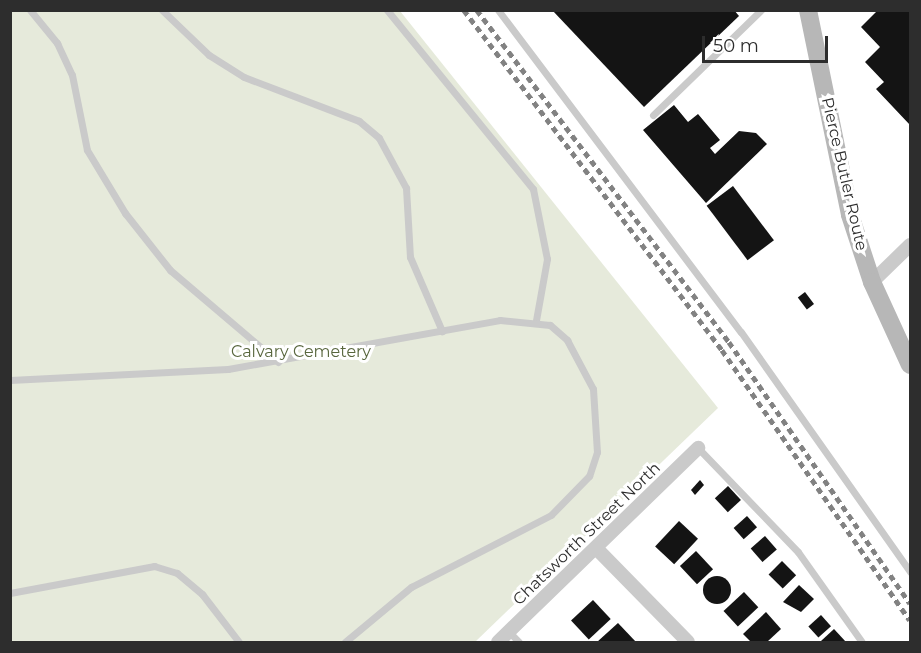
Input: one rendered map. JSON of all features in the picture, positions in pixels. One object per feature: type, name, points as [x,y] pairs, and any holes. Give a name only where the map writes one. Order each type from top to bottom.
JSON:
[{"type":"main road","name":"Pierce Butler Route","points":[[808,10],[850,215],[872,282],[910,364]]},
{"type":"street","points":[[872,282],[910,245]]},
{"type":"street","name":"Chatsworth Street North","points":[[498,642],[597,549],[698,448]]},
{"type":"street","points":[[597,549],[688,642]]},
{"type":"lane","points":[[30,10],[62,54],[72,75],[87,150],[125,213],[170,270],[278,362]]},
{"type":"lane","points":[[162,10],[209,55],[244,77],[359,121],[379,138],[406,188],[410,256],[442,332]]},
{"type":"lane","points":[[387,10],[533,189],[547,260],[536,320]]},
{"type":"lane","points":[[498,10],[735,322],[910,572]]},
{"type":"lane","points":[[653,115],[761,10]]},
{"type":"lane","points":[[10,380],[278,362],[442,332],[536,320],[567,340],[593,389],[597,452],[589,476],[551,514],[411,587],[345,642]]},
{"type":"lane","points":[[698,448],[798,552],[862,642]]},
{"type":"lane","points":[[10,593],[154,566],[177,573],[202,594],[239,642]]},
{"type":"lane","points":[[509,632],[519,642]]},
{"type":"green space","name":"Calvary Cemetery","points":[[10,11],[400,11],[718,408],[475,642],[11,642]]},
{"type":"building","points":[[552,10],[734,10],[739,16],[644,107]]},
{"type":"building","points":[[878,10],[910,10],[910,125],[876,89],[884,82],[865,62],[880,47],[861,27]]},
{"type":"building","points":[[674,105],[688,122],[698,114],[720,140],[710,148],[715,154],[739,131],[756,133],[767,144],[706,203],[643,130]]},
{"type":"building","points":[[733,186],[774,240],[748,260],[707,206]]},
{"type":"building","points":[[805,292],[814,304],[807,309],[798,297]]},
{"type":"building","points":[[700,480],[704,485],[695,495],[691,490]]},
{"type":"building","points":[[728,486],[741,500],[728,512],[715,498]]},
{"type":"building","points":[[747,516],[757,527],[744,539],[734,528]]},
{"type":"building","points":[[679,521],[698,539],[674,564],[655,547]]},
{"type":"building","points":[[765,536],[777,550],[762,562],[751,548]]},
{"type":"building","points":[[696,551],[713,569],[697,584],[680,566]]},
{"type":"building","points":[[782,561],[796,575],[783,589],[769,574]]},
{"type":"building","points":[[717,576],[727,580],[731,590],[727,600],[717,604],[707,600],[703,590],[707,580]]},
{"type":"building","points":[[799,585],[814,599],[801,612],[783,602]]},
{"type":"building","points":[[744,592],[758,607],[738,626],[724,611]]},
{"type":"building","points":[[593,600],[611,619],[589,639],[571,620]]},
{"type":"building","points":[[766,612],[781,629],[767,642],[751,642],[743,634]]},
{"type":"building","points":[[821,615],[831,626],[818,638],[808,626]]},
{"type":"building","points":[[618,623],[636,642],[597,642]]},
{"type":"building","points":[[834,629],[846,642],[821,641]]},
{"type":"railway","points":[[464,10],[722,350],[910,620]]},
{"type":"railway","points":[[477,10],[729,342],[910,603]]}]
